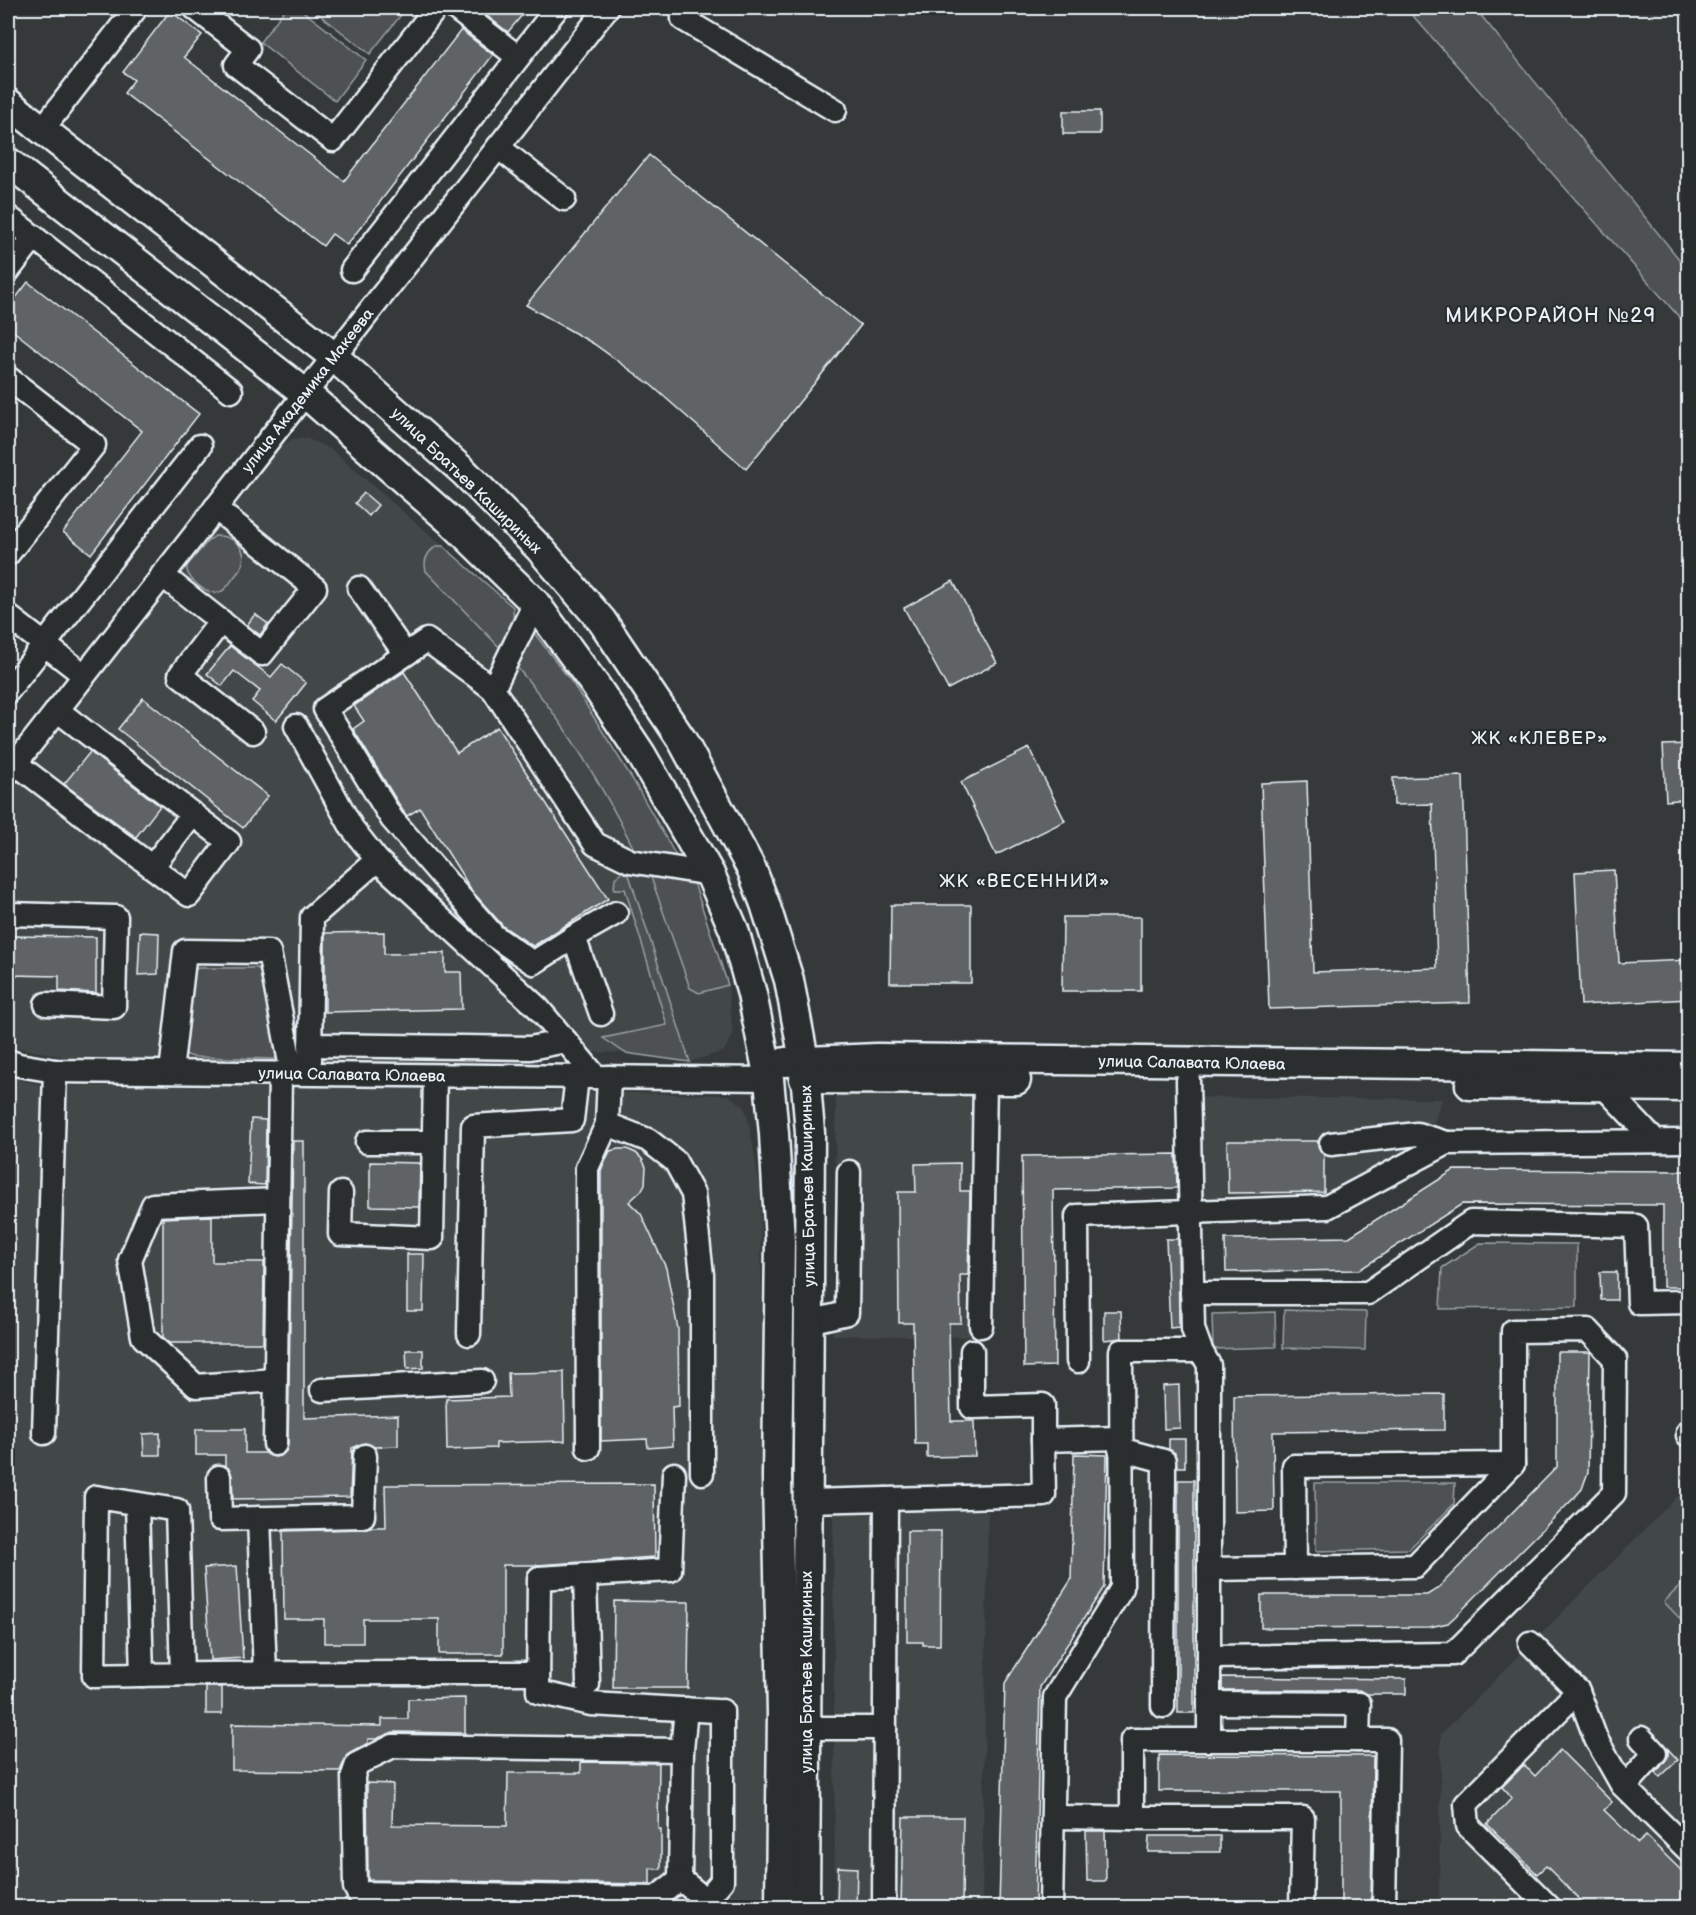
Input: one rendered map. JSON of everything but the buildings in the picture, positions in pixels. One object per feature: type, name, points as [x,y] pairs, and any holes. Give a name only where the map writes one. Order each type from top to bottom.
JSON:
[{"type":"main road","name":"улица Братьев Кашириных","points":[[8,103],[333,356],[464,472],[540,549],[602,621],[669,720],[752,870],[789,980],[805,1070],[810,1133],[805,1908]]},
{"type":"main road","name":"улица Братьев Кашириных","points":[[8,162],[305,393],[453,523],[535,603],[595,685],[641,754],[710,874],[734,930],[752,994],[767,1072],[774,1134],[780,1241],[777,1477],[782,1713],[780,1908]]},
{"type":"main road","name":"улица Салавата Юлаева","points":[[805,1070],[877,1058],[1689,1067]]},
{"type":"main road","name":"улица Салавата Юлаева","points":[[767,1072],[805,1070],[985,1080],[1188,1080],[1605,1088],[1689,1087]]},
{"type":"main road","points":[[779,1358],[808,1359]]},
{"type":"street","points":[[195,8],[248,50],[237,65],[333,140],[436,8]]},
{"type":"street","points":[[455,8],[518,57]]},
{"type":"street","points":[[352,270],[557,8]]},
{"type":"street","name":"улица Академика Макеева","points":[[11,768],[607,8]]},
{"type":"street","points":[[683,8],[683,19],[835,110]]},
{"type":"street","points":[[42,130],[133,9]]},
{"type":"street","points":[[498,147],[564,199]]},
{"type":"street","points":[[436,163],[467,186]]},
{"type":"street","points":[[8,216],[231,391]]},
{"type":"street","points":[[8,271],[34,237]]},
{"type":"street","points":[[8,378],[94,444],[8,554]]},
{"type":"street","points":[[8,691],[200,446]]},
{"type":"street","points":[[162,575],[262,654],[315,588],[215,508]]},
{"type":"street","points":[[359,588],[405,654]]},
{"type":"street","points":[[493,689],[535,603]]},
{"type":"street","points":[[8,616],[84,675]]},
{"type":"street","points":[[221,621],[180,675],[253,732]]},
{"type":"street","points":[[616,913],[533,963],[495,936],[392,819],[325,709],[427,640],[493,689],[595,844],[630,861],[710,874]]},
{"type":"street","points":[[11,768],[189,895],[229,842],[57,710]]},
{"type":"street","points":[[296,726],[352,828],[377,860],[538,1008],[594,1077],[607,1124],[586,1168],[588,1448]]},
{"type":"street","points":[[152,867],[193,814]]},
{"type":"street","points":[[294,1073],[310,1045],[312,917],[377,860]]},
{"type":"street","points":[[8,914],[116,917],[114,1007],[46,1004]]},
{"type":"street","points":[[574,937],[601,1014]]},
{"type":"street","points":[[171,1072],[185,951],[269,952],[294,1073],[278,1200],[274,1444]]},
{"type":"street","points":[[310,1045],[531,1048],[566,1041]]},
{"type":"street","name":"улица Салавата Юлаева","points":[[8,1061],[56,1071],[698,1079],[767,1072]]},
{"type":"street","points":[[44,1433],[56,1071]]},
{"type":"street","points":[[341,1193],[339,1234],[432,1238],[435,1076]]},
{"type":"street","points":[[469,1334],[473,1126],[572,1120],[594,1077]]},
{"type":"street","points":[[981,1326],[985,1080]]},
{"type":"street","points":[[1188,1080],[1193,1329],[1209,1365],[1209,1740]]},
{"type":"street","points":[[1605,1088],[1655,1141]]},
{"type":"street","points":[[607,1124],[648,1140],[675,1161],[693,1194],[702,1275],[702,1473]]},
{"type":"street","points":[[1330,1144],[1417,1134],[1447,1143],[1689,1141]]},
{"type":"street","points":[[367,1142],[434,1142]]},
{"type":"street","points":[[1078,1361],[1077,1216],[1327,1207],[1447,1143]]},
{"type":"street","points":[[808,1322],[847,1313],[849,1172]]},
{"type":"street","points":[[275,1380],[196,1386],[143,1337],[130,1260],[153,1205],[278,1200]]},
{"type":"street","points":[[1192,1293],[1368,1293],[1471,1222],[1636,1226],[1639,1303],[1689,1302]]},
{"type":"street","points":[[1209,1569],[1415,1566],[1513,1464],[1513,1331],[1588,1330],[1615,1359],[1614,1493],[1454,1654],[1209,1657]]},
{"type":"street","points":[[807,1501],[1044,1495],[1043,1405],[972,1407],[972,1351]]},
{"type":"street","points":[[1051,1908],[1055,1697],[1122,1588],[1121,1351],[1201,1351]]},
{"type":"street","points":[[322,1390],[482,1381]]},
{"type":"street","points":[[1043,1440],[1120,1444],[1164,1461],[1163,1706]]},
{"type":"street","points":[[219,1478],[220,1519],[363,1516],[365,1456]]},
{"type":"street","points":[[1295,1568],[1294,1466],[1513,1464]]},
{"type":"street","points":[[674,1474],[670,1570],[539,1578],[538,1692],[591,1704],[719,1711],[722,1881],[706,1900],[680,1879]]},
{"type":"street","points":[[182,1674],[177,1510],[96,1497],[94,1676],[538,1672]]},
{"type":"street","points":[[884,1908],[886,1499]]},
{"type":"street","points":[[137,1504],[142,1675]]},
{"type":"street","points":[[259,1518],[265,1673]]},
{"type":"street","points":[[585,1575],[588,1684]]},
{"type":"street","points":[[1530,1643],[1578,1691],[1596,1738],[1625,1787],[1689,1850]]},
{"type":"street","points":[[1550,1908],[1468,1826],[1466,1804],[1578,1691]]},
{"type":"street","points":[[1209,1703],[1359,1704],[1358,1740]]},
{"type":"street","points":[[680,1879],[682,1749],[686,1709]]},
{"type":"street","points":[[805,1728],[885,1728]]},
{"type":"street","points":[[1625,1787],[1655,1753],[1641,1738]]},
{"type":"street","points":[[1132,1818],[1132,1740],[1387,1740],[1384,1908]]},
{"type":"street","points":[[680,1879],[656,1898],[358,1893],[355,1887],[353,1776],[357,1764],[393,1746],[682,1749]]},
{"type":"street","points":[[1053,1817],[1303,1818],[1301,1908]]},
{"type":"shaded area","points":[[286,8],[299,8],[366,60],[335,101],[260,42]]},
{"type":"shaded area","points":[[311,8],[391,8],[401,15],[370,54]]},
{"type":"shaded area","points":[[1406,8],[1475,8],[1688,270],[1688,327]]},
{"type":"shaded area","points":[[306,438],[332,450],[513,607],[573,684],[633,780],[727,978],[733,1034],[724,1051],[690,1062],[625,1053],[537,1051],[537,1067],[64,1057],[8,1046],[8,792],[273,451],[292,439]]},
{"type":"shaded area","points":[[215,536],[234,540],[241,549],[243,561],[241,568],[227,587],[214,593],[200,587],[193,580],[187,571],[187,566]]},
{"type":"shaded area","points":[[437,546],[443,546],[513,607],[514,628],[503,651],[426,571],[427,557]]},
{"type":"shaded area","points":[[532,630],[573,684],[633,780],[679,861],[634,849],[580,752],[549,707],[514,664]]},
{"type":"shaded area","points":[[647,866],[693,880],[728,985],[699,993],[690,988]]},
{"type":"shaded area","points":[[623,871],[628,872],[690,1062],[625,1053],[603,1038],[667,1025],[625,889],[614,889],[615,878]]},
{"type":"shaded area","points":[[198,968],[257,968],[261,970],[280,1056],[274,1059],[193,1057],[185,1054],[181,1048],[192,971]]},
{"type":"shaded area","points":[[8,1076],[55,1086],[302,1086],[728,1095],[744,1106],[760,1188],[768,1692],[765,1907],[8,1907]]},
{"type":"shaded area","points":[[836,1094],[982,1095],[979,1337],[833,1335]]},
{"type":"shaded area","points":[[1196,1097],[1442,1099],[1427,1144],[1325,1199],[1197,1206]]},
{"type":"shaded area","points":[[1480,1243],[1577,1244],[1577,1307],[1440,1309],[1442,1268]]},
{"type":"shaded area","points":[[1284,1310],[1366,1312],[1365,1350],[1283,1348]]},
{"type":"shaded area","points":[[1275,1312],[1276,1347],[1213,1349],[1212,1314]]},
{"type":"shaded area","points":[[1315,1483],[1455,1483],[1454,1504],[1409,1549],[1316,1551]]},
{"type":"shaded area","points":[[1688,1486],[1688,1907],[1439,1908],[1441,1734]]},
{"type":"shaded area","points":[[833,1509],[988,1511],[982,1907],[835,1907]]},
{"type":"shaded area","points":[[1688,1578],[1688,1627],[1664,1602]]},
{"type":"district","name":"МИКРОРАЙОН №29","points":[[1551,315]]},
{"type":"district","name":"ЖК «КЛЕВЕР»","points":[[1540,738]]},
{"type":"district","name":"ЖК «ВЕСЕННИЙ»","points":[[1025,881]]}]
